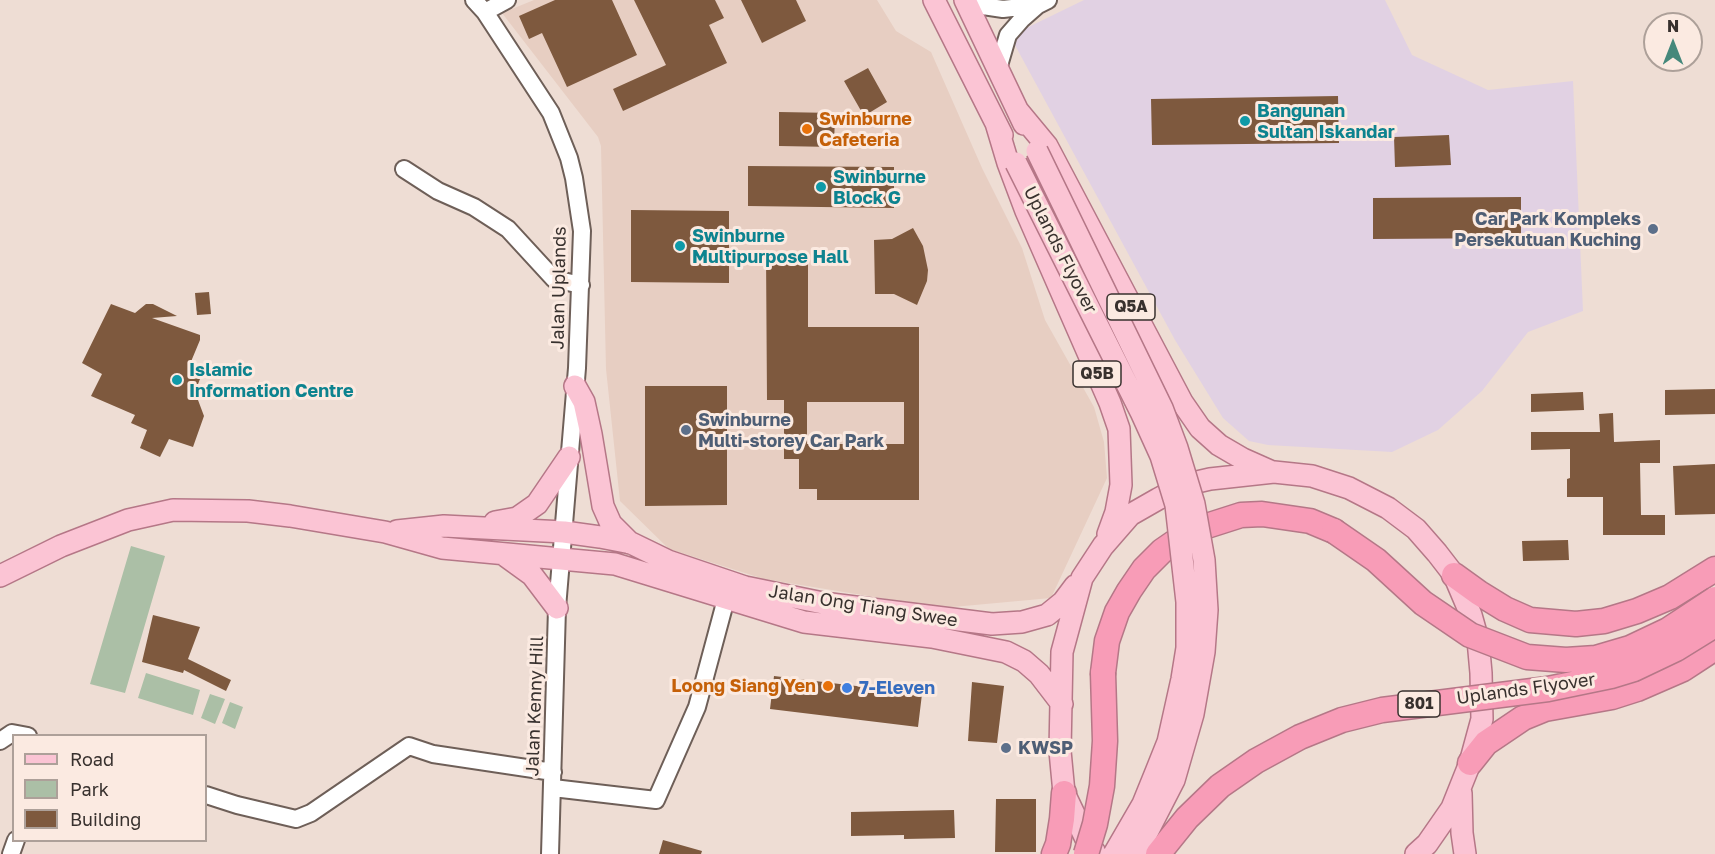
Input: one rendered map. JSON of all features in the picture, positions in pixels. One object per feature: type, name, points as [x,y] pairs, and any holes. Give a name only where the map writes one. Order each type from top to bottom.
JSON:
[{"type":"highway","name":"Uplands Flyover","points":[[1086,854],[1095,824],[1102,786],[1106,741],[1103,673],[1107,641],[1117,612],[1144,569],[1162,551],[1191,531],[1241,515],[1262,514],[1310,521],[1335,531],[1357,545],[1423,603],[1460,629],[1479,639],[1527,657],[1566,660],[1596,658],[1630,648],[1668,630],[1715,599]]},
{"type":"highway","points":[[1454,575],[1487,598],[1530,620],[1576,624],[1604,621],[1637,611],[1670,597],[1715,569]]},
{"type":"highway","name":"Uplands Flyover","points":[[1158,854],[1187,818],[1220,786],[1256,761],[1300,737],[1342,720],[1382,710],[1548,688],[1611,676],[1634,669],[1676,649],[1715,625]]},
{"type":"highway","points":[[1470,763],[1486,743],[1522,718],[1545,709],[1612,697],[1637,688],[1683,669],[1715,648]]},
{"type":"highway","points":[[1054,854],[1058,844],[1064,793]]},
{"type":"main road","name":"Q5B","points":[[934,0],[996,123],[1026,211],[1110,403],[1119,429],[1121,485],[1116,512],[1103,546]]},
{"type":"main road","name":"Q5A","points":[[964,0],[1018,111],[1047,146],[1182,402],[1200,428],[1219,445],[1243,459],[1274,472]]},
{"type":"main road","name":"Uplands Flyover","points":[[1018,111],[1162,408],[1194,504],[1204,560],[1207,609],[1204,652],[1193,714],[1174,780],[1136,854]]},
{"type":"main road","name":"Uplands Flyover","points":[[996,123],[1141,412],[1161,456],[1177,516],[1187,613],[1187,648],[1176,710],[1168,742],[1156,772],[1134,821],[1114,854]]},
{"type":"main road","points":[[575,386],[584,402],[603,506],[611,524],[631,543]]},
{"type":"main road","points":[[444,526],[517,518],[537,504],[570,457]]},
{"type":"main road","points":[[1097,854],[1087,841],[1064,793],[1060,751],[1062,652],[1082,578],[1103,546],[1130,515],[1184,485],[1229,476],[1274,472],[1312,476],[1348,488],[1388,508],[1416,529],[1454,575],[1471,615],[1478,640],[1482,719],[1470,763],[1452,808],[1427,844],[1416,854]]},
{"type":"main road","name":"Jalan Ong Tiang Swee","points":[[0,576],[61,546],[119,523],[173,510],[248,511],[290,516],[385,532],[442,548],[561,558],[628,567],[804,622],[932,637],[1006,652],[1024,661],[1039,674],[1062,704]]},
{"type":"main road","name":"Jalan Ong Tiang Swee","points":[[385,532],[444,526],[564,532],[631,543],[668,561],[745,586],[823,603],[992,624],[1022,622],[1047,615],[1063,602],[1082,578]]},
{"type":"main road","points":[[502,553],[532,575],[558,608]]},
{"type":"main road","points":[[1461,787],[1462,834],[1465,854]]},
{"type":"street","points":[[479,6],[507,0]]},
{"type":"street","points":[[971,0],[983,6],[1003,9],[1043,3]]},
{"type":"street","points":[[998,69],[1008,35],[1043,3]]},
{"type":"street","name":"Jalan Uplands","points":[[479,6],[551,113],[569,158],[582,231],[575,386],[561,558]]},
{"type":"street","points":[[404,169],[438,191],[474,207],[508,229],[554,279],[581,285]]},
{"type":"street","name":"Jalan Kenny Hill","points":[[550,854],[561,558]]},
{"type":"street","points":[[207,795],[296,819],[311,813],[409,746],[433,754],[656,800],[697,707],[726,599]]},
{"type":"street","points":[[0,741],[12,733],[20,734]]},
{"type":"shaded area","points":[[534,0],[877,0],[896,31],[931,52],[982,168],[1022,248],[1045,320],[1094,407],[1104,442],[1107,478],[1051,598],[942,608],[764,579],[669,549],[620,501],[606,369],[601,146],[598,137],[502,13]]},
{"type":"shaded area","points":[[1084,0],[1385,0],[1412,55],[1488,90],[1573,81],[1583,311],[1528,332],[1482,391],[1438,430],[1392,452],[1268,445],[1249,441],[1223,418],[1175,340],[1010,36]]},
{"type":"green space","points":[[131,546],[165,556],[125,693],[90,684]]},
{"type":"green space","points":[[146,673],[200,690],[193,715],[138,698]]},
{"type":"green space","points":[[210,694],[225,699],[215,724],[201,718]]},
{"type":"green space","points":[[230,702],[243,707],[235,729],[222,723]]},
{"type":"building","points":[[555,0],[612,0],[637,55],[567,87],[542,33],[529,39],[519,16]]},
{"type":"building","points":[[634,0],[715,0],[724,18],[709,25],[727,63],[623,111],[613,89],[666,65]]},
{"type":"building","points":[[741,0],[796,0],[806,21],[762,43]]},
{"type":"building","points":[[868,68],[887,102],[864,116],[844,81]]},
{"type":"building","name":"Bangunan Sultan Iskandar","points":[[1338,96],[1339,143],[1152,145],[1151,99]]},
{"type":"building","name":"Swinburne Cafeteria","points":[[779,112],[835,113],[834,147],[779,146]]},
{"type":"building","points":[[1449,135],[1451,165],[1395,167],[1394,137]]},
{"type":"building","name":"Swinburne Block G","points":[[748,166],[894,167],[894,208],[748,206]]},
{"type":"building","points":[[1521,197],[1521,238],[1373,239],[1373,198]]},
{"type":"building","name":"Swinburne Multipurpose Hall","points":[[631,210],[729,211],[729,283],[631,282]]},
{"type":"building","points":[[913,228],[923,246],[928,270],[927,281],[917,305],[894,294],[875,294],[874,240],[892,239]]},
{"type":"building","points":[[766,253],[808,253],[808,327],[919,327],[919,500],[817,500],[817,489],[799,489],[799,459],[784,459],[784,400],[767,400]],"holes":[[[807,402],[904,402],[904,444],[807,444]]]},
{"type":"building","points":[[209,292],[211,314],[197,315],[195,293]]},
{"type":"building","name":"Islamic Information Centre","points":[[111,304],[135,313],[146,304],[153,304],[177,316],[152,318],[200,335],[190,364],[203,371],[195,392],[204,416],[193,447],[169,439],[160,457],[140,448],[147,430],[131,423],[135,415],[91,396],[102,374],[82,363]]},
{"type":"building","name":"Swinburne Multi-storey Car Park","points":[[645,386],[727,386],[727,505],[645,506]]},
{"type":"building","points":[[1715,389],[1715,414],[1665,415],[1665,390]]},
{"type":"building","points":[[1583,392],[1584,410],[1531,412],[1531,394]]},
{"type":"building","points":[[1613,413],[1614,442],[1660,440],[1660,463],[1640,463],[1641,515],[1665,515],[1665,535],[1603,535],[1603,497],[1567,497],[1567,479],[1570,478],[1570,449],[1531,450],[1531,432],[1600,432],[1599,414]]},
{"type":"building","points":[[1715,464],[1715,514],[1675,515],[1673,466]]},
{"type":"building","points":[[1568,540],[1569,560],[1523,561],[1522,541]]},
{"type":"building","points":[[153,615],[200,627],[188,659],[231,680],[226,691],[184,670],[183,673],[142,662]]},
{"type":"building","points":[[774,676],[922,694],[918,727],[770,709]]},
{"type":"building","points":[[972,682],[1004,686],[997,743],[968,741]]},
{"type":"building","points":[[996,799],[1036,799],[1036,852],[995,852]]},
{"type":"building","points":[[954,810],[955,838],[904,839],[904,835],[851,836],[851,812]]},
{"type":"building","points":[[663,840],[702,851],[701,854],[659,854]]},
{"type":"place","name":"Bangunan Sultan Iskandar","points":[[1245,121]]},
{"type":"place","name":"Swinburne Cafeteria","points":[[807,129]]},
{"type":"place","name":"Swinburne Block G","points":[[821,187]]},
{"type":"place","name":"Car Park Kompleks Persekutuan Kuching","points":[[1653,229]]},
{"type":"place","name":"Swinburne Multipurpose Hall","points":[[680,246]]},
{"type":"place","name":"Islamic Information Centre","points":[[177,380]]},
{"type":"place","name":"Swinburne Multi-storey Car Park","points":[[686,430]]},
{"type":"place","name":"Loong Siang Yen","points":[[828,686]]},
{"type":"place","name":"7-Eleven","points":[[847,688]]},
{"type":"place","name":"KWSP","points":[[1006,748]]}]
